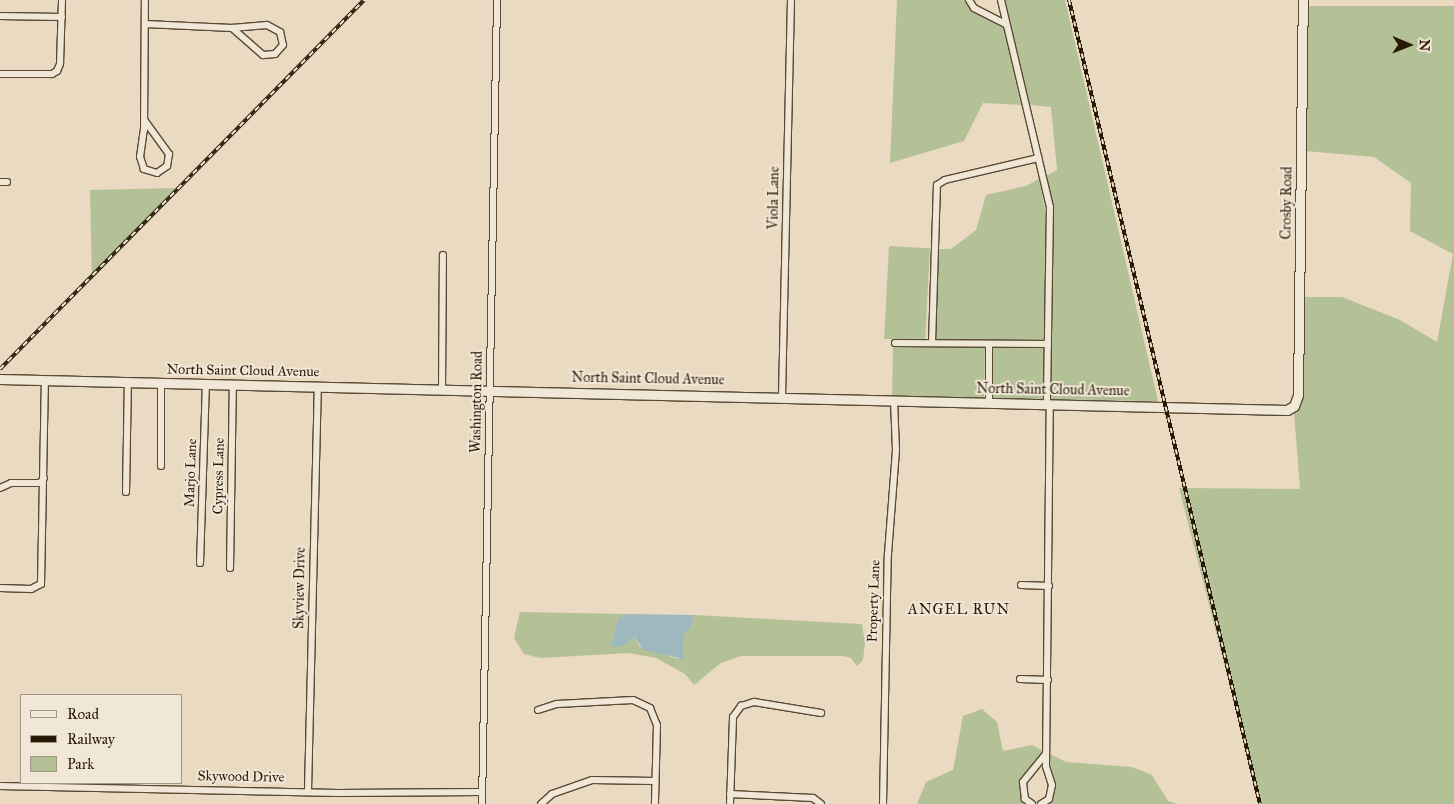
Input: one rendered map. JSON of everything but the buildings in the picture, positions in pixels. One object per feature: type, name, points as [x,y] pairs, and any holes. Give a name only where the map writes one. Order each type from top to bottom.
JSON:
[{"type":"street","points":[[0,74],[52,74],[57,71],[62,0]]},
{"type":"street","points":[[144,121],[170,154],[167,166],[157,173],[144,169],[140,160],[144,121],[145,0]]},
{"type":"street","name":"Washington Road","points":[[482,804],[497,0]]},
{"type":"street","name":"Viola Lane","points":[[782,396],[791,0]]},
{"type":"street","points":[[968,0],[974,8],[1006,24]]},
{"type":"street","points":[[1001,0],[1050,214],[1048,344],[1049,586],[1046,754],[1051,793],[1041,804]]},
{"type":"street","name":"Crosby Road","points":[[1294,406],[1298,395],[1303,0]]},
{"type":"street","points":[[0,16],[62,17]]},
{"type":"street","points":[[145,24],[232,28],[272,26],[282,36],[282,48],[275,54],[264,55],[232,28]]},
{"type":"street","points":[[932,343],[937,185],[945,180],[1038,158]]},
{"type":"street","points":[[442,389],[443,255]]},
{"type":"street","points":[[895,343],[1048,344]]},
{"type":"street","points":[[989,344],[989,402]]},
{"type":"street","name":"North Saint Cloud Avenue","points":[[0,379],[782,396],[1282,411],[1294,406]]},
{"type":"street","points":[[0,588],[31,589],[41,584],[45,380]]},
{"type":"street","points":[[126,492],[128,381]]},
{"type":"street","points":[[160,466],[161,383]]},
{"type":"street","name":"Marjo Lane","points":[[200,564],[206,383]]},
{"type":"street","name":"Cypress Lane","points":[[230,568],[233,384]]},
{"type":"street","name":"Skyview Drive","points":[[308,790],[318,386]]},
{"type":"street","name":"Property Lane","points":[[883,804],[888,554],[896,450],[894,400]]},
{"type":"street","points":[[0,488],[11,483],[40,483],[44,478]]},
{"type":"street","points":[[1021,585],[1049,586]]},
{"type":"street","points":[[1020,679],[1048,680]]},
{"type":"street","points":[[538,710],[557,704],[633,700],[643,703],[654,712],[657,725],[654,781],[655,804]]},
{"type":"street","points":[[730,804],[733,717],[741,706],[754,702],[822,713]]},
{"type":"street","points":[[1032,804],[1025,799],[1023,782],[1046,754]]},
{"type":"street","points":[[541,804],[552,794],[592,780],[654,781]]},
{"type":"street","name":"Skywood Drive","points":[[0,786],[308,790],[338,793],[481,792]]},
{"type":"street","points":[[730,794],[813,798],[822,804]]},
{"type":"green space","points":[[897,0],[965,0],[973,11],[1003,26],[1021,105],[983,103],[964,141],[890,163]]},
{"type":"green space","points":[[1005,0],[1065,0],[1158,401],[1051,400],[1054,214],[1046,176],[1057,170],[1051,107],[1030,105]]},
{"type":"green space","points":[[1306,6],[1454,6],[1454,804],[1260,804],[1179,488],[1300,489],[1294,412],[1299,408],[1302,395],[1303,297],[1342,297],[1400,320],[1437,342],[1453,254],[1410,231],[1411,183],[1374,157],[1305,151]]},
{"type":"green space","points":[[1039,179],[1046,214],[1044,341],[936,340],[938,249],[951,249],[976,230],[986,195],[1026,186]]},
{"type":"green space","points":[[175,188],[153,211],[92,280],[90,190]]},
{"type":"green space","points":[[889,246],[930,248],[925,341],[884,339]]},
{"type":"green space","points":[[893,346],[985,348],[984,398],[892,396]]},
{"type":"green space","points":[[993,347],[1044,348],[1043,400],[992,399]]},
{"type":"green space","points":[[520,612],[628,614],[617,622],[612,643],[628,642],[635,637],[640,647],[678,659],[683,655],[683,636],[691,627],[694,615],[862,624],[865,643],[863,660],[857,666],[851,658],[843,656],[741,656],[721,663],[694,685],[685,674],[656,658],[629,653],[540,658],[524,654],[514,638]]},
{"type":"green space","points":[[982,709],[997,722],[1003,751],[1032,745],[1043,751],[1020,781],[1020,795],[1024,804],[917,804],[926,782],[953,770],[963,716]]},
{"type":"green space","points":[[1050,754],[1066,762],[1132,767],[1152,775],[1168,801],[1177,804],[1049,804],[1056,786],[1050,765]]},
{"type":"water","points":[[628,614],[694,615],[691,627],[683,636],[683,659],[643,650],[635,637],[623,646],[611,647],[617,622],[620,617]]},
{"type":"railway","points":[[0,369],[364,0]]},
{"type":"railway","points":[[1069,0],[1260,804]]},
{"type":"district","name":"ANGEL RUN","points":[[959,610]]}]
